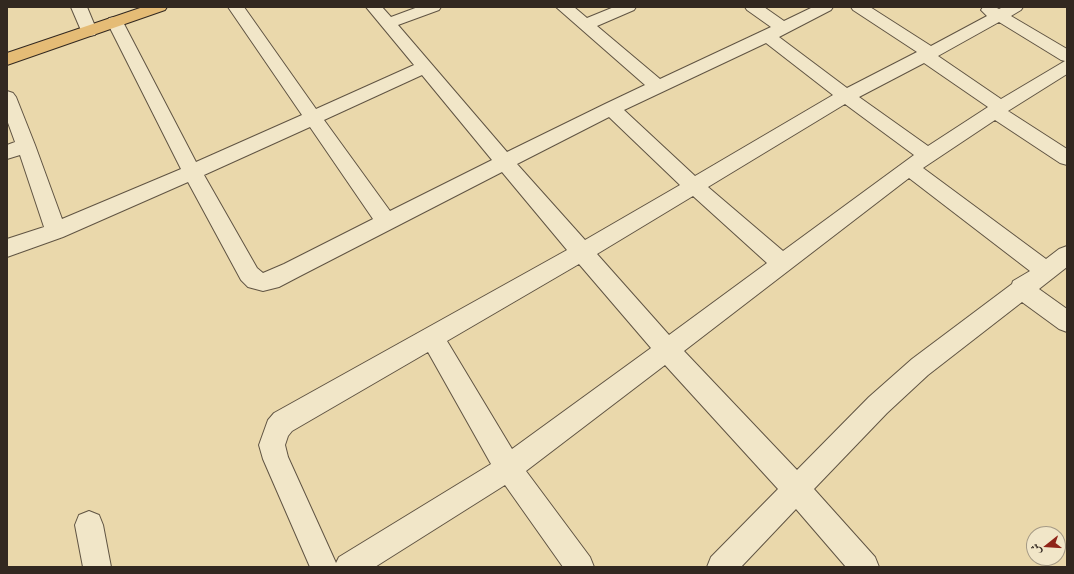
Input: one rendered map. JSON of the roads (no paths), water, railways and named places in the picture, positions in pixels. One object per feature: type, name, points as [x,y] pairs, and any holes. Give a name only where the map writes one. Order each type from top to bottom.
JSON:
[{"type":"main road","points":[[7,43],[83,19],[117,15],[159,7]]},
{"type":"main road","points":[[7,58],[83,19]]},
{"type":"street","points":[[236,7],[386,222]]},
{"type":"street","points":[[381,15],[433,7]]},
{"type":"street","points":[[564,7],[658,86]]},
{"type":"street","points":[[586,25],[628,7]]},
{"type":"street","points":[[753,7],[775,32],[846,96],[927,156]]},
{"type":"street","points":[[117,15],[139,66],[192,172],[249,274],[256,280],[263,282],[271,280],[505,163],[611,108],[775,32],[824,7]]},
{"type":"street","points":[[859,7],[928,54],[998,109],[1067,158]]},
{"type":"street","points":[[985,7],[1067,56]]},
{"type":"street","points":[[324,567],[276,459],[272,446],[277,429],[283,422],[582,252],[846,96],[1015,7]]},
{"type":"street","points":[[381,15],[505,163],[667,350],[797,490],[865,567]]},
{"type":"street","points":[[349,567],[508,468],[909,168],[998,109],[1067,66]]},
{"type":"street","points":[[7,248],[56,231],[192,172],[425,67]]},
{"type":"street","points":[[7,97],[56,231]]},
{"type":"street","points":[[611,108],[694,186],[782,263]]},
{"type":"street","points":[[7,152],[26,146]]},
{"type":"street","points":[[909,168],[1046,271]]},
{"type":"street","points":[[721,567],[878,405],[920,367],[1021,288],[1067,255]]},
{"type":"street","points":[[1021,288],[1067,322]]},
{"type":"street","points":[[432,337],[508,468],[580,567]]},
{"type":"street","points":[[89,525],[97,567]]}]
